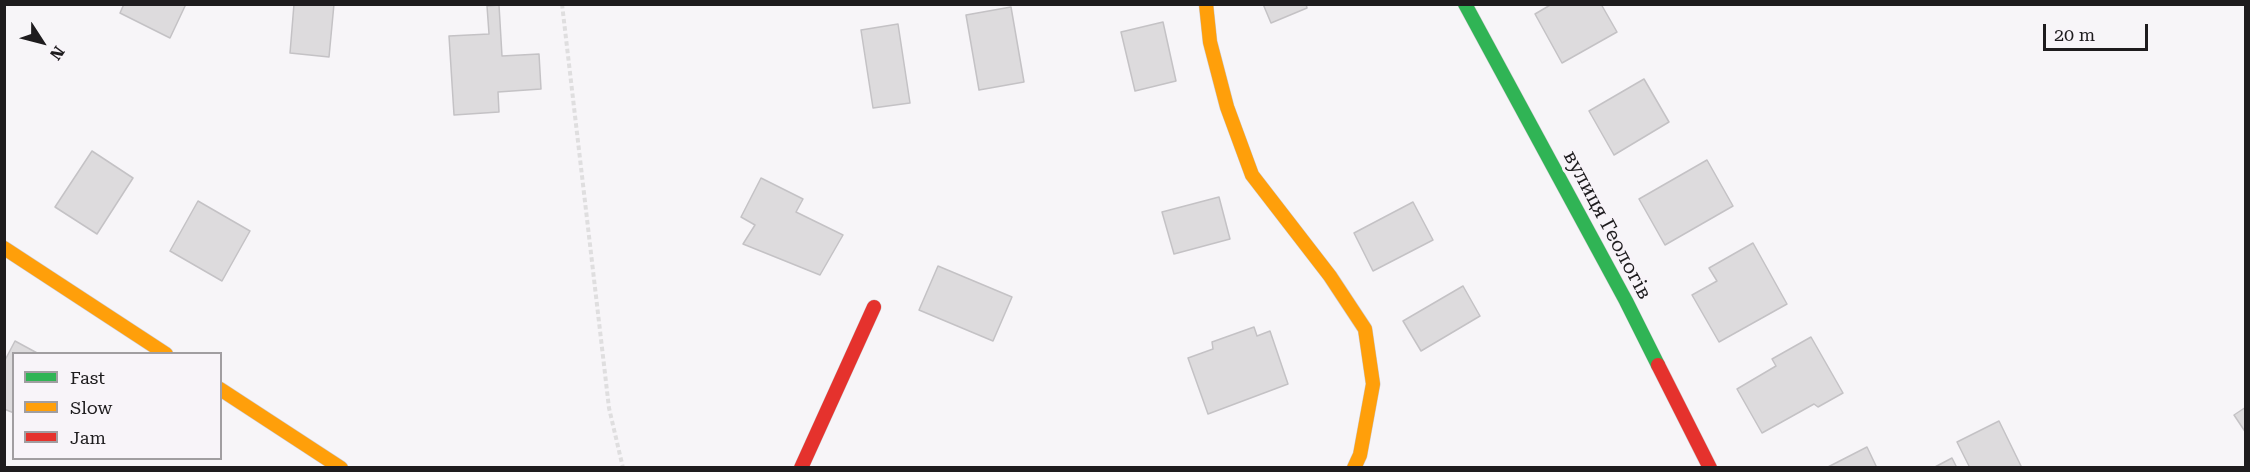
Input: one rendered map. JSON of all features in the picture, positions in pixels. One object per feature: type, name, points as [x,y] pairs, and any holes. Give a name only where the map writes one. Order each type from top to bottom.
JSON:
[{"type":"street","points":[[1206,4],[1210,42],[1227,107],[1252,175],[1330,276],[1365,329],[1373,384],[1360,455],[1354,468]]},
{"type":"street","name":"вулиця Геологів","points":[[1465,4],[1626,301],[1710,468]]},
{"type":"street","points":[[4,249],[163,352]]},
{"type":"street","points":[[801,468],[874,307]]},
{"type":"street","points":[[222,390],[338,467]]},
{"type":"path","points":[[562,4],[609,408],[623,468]]},
{"type":"building","points":[[124,4],[186,4],[170,38],[120,13]]},
{"type":"building","points":[[294,4],[334,4],[329,57],[290,53]]},
{"type":"building","points":[[1263,4],[1306,4],[1307,8],[1271,23]]},
{"type":"building","points":[[1552,4],[1601,4],[1617,32],[1562,63],[1535,14]]},
{"type":"building","points":[[499,5],[502,56],[539,54],[541,89],[498,92],[499,112],[454,115],[449,36],[489,34],[487,6]]},
{"type":"building","points":[[1011,7],[1024,82],[979,90],[966,15]]},
{"type":"building","points":[[1163,22],[1176,81],[1135,91],[1121,32]]},
{"type":"building","points":[[898,24],[910,103],[873,108],[861,30]]},
{"type":"building","points":[[1644,79],[1669,122],[1614,155],[1589,111]]},
{"type":"building","points":[[92,151],[133,178],[97,234],[55,207]]},
{"type":"building","points":[[1707,160],[1733,206],[1665,245],[1639,199]]},
{"type":"building","points":[[761,178],[803,199],[796,212],[843,235],[820,275],[743,244],[755,225],[741,217]]},
{"type":"building","points":[[1219,197],[1230,239],[1174,254],[1162,212]]},
{"type":"building","points":[[198,201],[250,231],[222,281],[170,251]]},
{"type":"building","points":[[1413,202],[1433,240],[1373,271],[1354,233]]},
{"type":"building","points":[[1753,243],[1787,304],[1719,342],[1692,295],[1717,281],[1709,268]]},
{"type":"building","points":[[938,266],[1012,297],[993,341],[919,310]]},
{"type":"building","points":[[1463,286],[1480,316],[1421,351],[1403,321]]},
{"type":"building","points":[[1254,327],[1257,336],[1270,331],[1288,384],[1208,414],[1188,358],[1213,349],[1212,342]]},
{"type":"building","points":[[1811,337],[1843,393],[1818,407],[1814,404],[1762,433],[1737,389],[1776,366],[1772,359]]},
{"type":"building","points":[[15,341],[35,352],[12,352],[12,412],[4,409],[4,362]]},
{"type":"building","points":[[2246,407],[2246,433],[2234,415]]},
{"type":"building","points":[[1999,421],[2022,468],[1970,468],[1957,442]]},
{"type":"building","points":[[1867,447],[1877,468],[1826,468]]},
{"type":"building","points":[[1952,458],[1957,468],[1933,468]]},
{"type":"traffic: fast","points":[[1465,4],[1626,301],[1658,365]]},
{"type":"traffic: slow","points":[[1206,4],[1210,42],[1227,107],[1252,175],[1330,276],[1365,329],[1373,384],[1360,455],[1354,468]]},
{"type":"traffic: slow","points":[[4,248],[163,352]]},
{"type":"traffic: slow","points":[[222,390],[341,468]]},
{"type":"traffic: jam","points":[[801,468],[874,307]]},
{"type":"traffic: jam","points":[[1658,365],[1710,468]]}]
